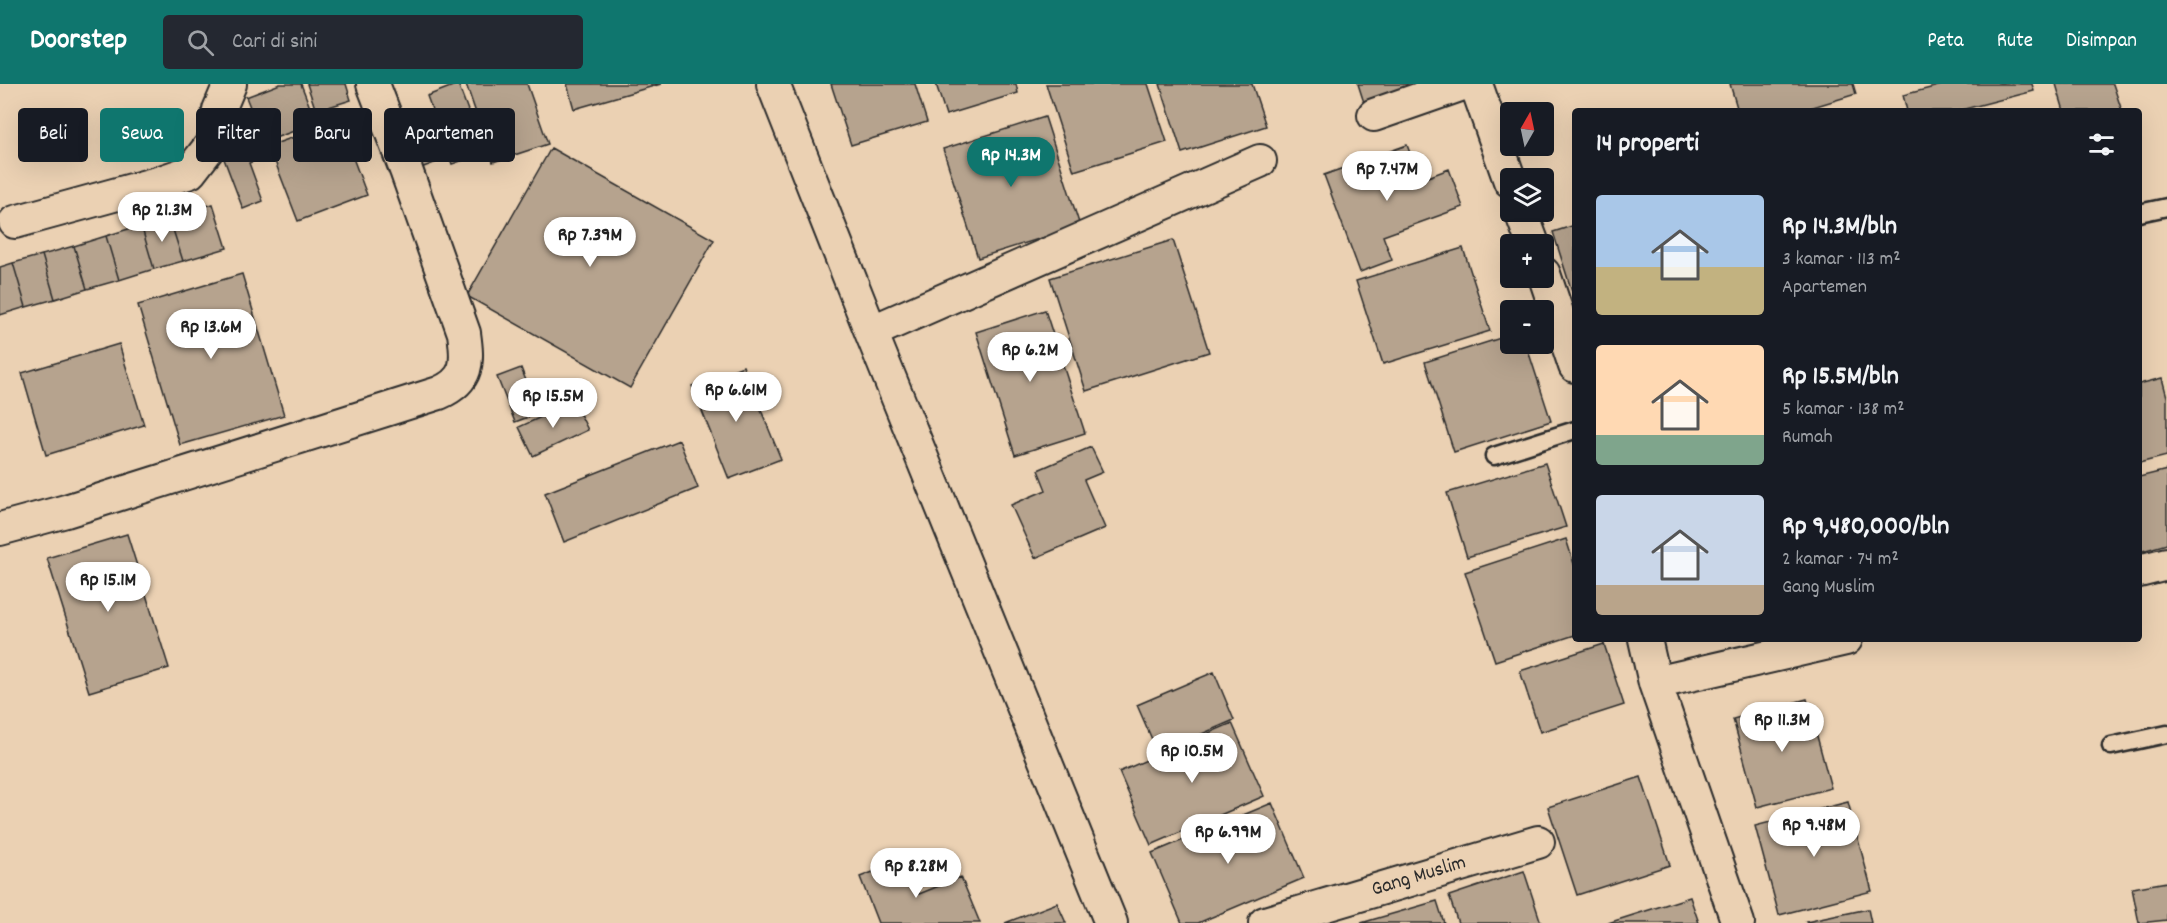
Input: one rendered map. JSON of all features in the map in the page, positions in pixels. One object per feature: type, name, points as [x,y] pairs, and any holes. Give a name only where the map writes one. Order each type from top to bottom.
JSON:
[{"type":"street","points":[[15,222],[190,172],[214,141],[219,110],[230,84]]},
{"type":"street","points":[[0,529],[66,511],[439,393],[452,387],[461,378],[467,350],[465,333],[373,84]]},
{"type":"street","points":[[773,84],[1111,923]]},
{"type":"street","points":[[1374,115],[1463,84]]},
{"type":"street","points":[[1471,84],[1478,90],[1505,168]]},
{"type":"street","points":[[871,332],[1260,161]]},
{"type":"street","points":[[1549,288],[1572,346]]},
{"type":"street","points":[[2142,570],[2167,564]]},
{"type":"street","points":[[1646,642],[1655,683],[1738,923]]},
{"type":"street","points":[[1655,683],[1833,642]]},
{"type":"street","name":"Gang Muslim","points":[[1265,923],[1538,842]]},
{"type":"lane","points":[[2142,212],[2167,207]]},
{"type":"lane","points":[[1494,456],[1572,431]]},
{"type":"lane","points":[[2111,746],[2167,734]]},
{"type":"building","points":[[280,84],[301,84],[310,108],[293,108],[293,131],[281,136],[281,108],[250,108],[246,97]]},
{"type":"building","points":[[307,84],[346,84],[351,100],[326,108],[315,108]]},
{"type":"building","points":[[458,84],[467,108],[431,108],[427,96]]},
{"type":"building","points":[[466,84],[527,84],[548,144],[515,155],[515,108],[474,108]]},
{"type":"building","points":[[567,84],[661,84],[574,109]]},
{"type":"building","points":[[831,84],[915,84],[927,122],[851,145]]},
{"type":"building","points":[[936,84],[1016,84],[1018,93],[946,115]]},
{"type":"building","points":[[1046,84],[1148,84],[1167,142],[1074,171]]},
{"type":"building","points":[[1160,84],[1252,84],[1266,126],[1182,153]]},
{"type":"building","points":[[1358,84],[1407,84],[1413,100],[1368,115]]},
{"type":"building","points":[[1730,84],[1853,84],[1856,94],[1810,108],[1737,108]]},
{"type":"building","points":[[1946,84],[2032,84],[2034,91],[1969,108],[1906,108],[1903,95]]},
{"type":"building","points":[[2056,84],[2113,84],[2121,108],[2063,108]]},
{"type":"building","points":[[1045,117],[1080,226],[978,258],[943,149]]},
{"type":"building","points":[[293,137],[293,162],[355,162],[367,195],[298,221],[275,162],[281,162],[281,142]]},
{"type":"building","points":[[1407,145],[1420,180],[1449,169],[1463,207],[1383,236],[1392,260],[1360,272],[1324,175]]},
{"type":"building","points":[[551,148],[714,240],[630,388],[467,296]]},
{"type":"building","points":[[225,162],[252,162],[249,163],[263,201],[243,209]]},
{"type":"building","points":[[419,162],[437,162],[421,168]]},
{"type":"building","points":[[213,204],[227,248],[183,261],[169,217]]},
{"type":"building","points":[[169,217],[183,261],[154,269],[141,225]]},
{"type":"building","points":[[141,225],[154,269],[119,280],[106,236]]},
{"type":"building","points":[[1572,226],[1572,292],[1554,234],[1553,232]]},
{"type":"building","points":[[106,236],[119,280],[87,289],[74,246]]},
{"type":"building","points":[[1173,240],[1209,352],[1086,391],[1050,278]]},
{"type":"building","points":[[74,246],[87,289],[55,299],[42,255]]},
{"type":"building","points":[[1463,248],[1490,331],[1383,364],[1356,281]]},
{"type":"building","points":[[42,255],[55,299],[26,307],[13,263]]},
{"type":"building","points":[[13,263],[26,307],[0,315],[0,267]]},
{"type":"building","points":[[242,274],[284,415],[180,445],[138,305]]},
{"type":"building","points":[[1045,310],[1085,433],[1015,455],[976,332]]},
{"type":"building","points":[[1500,338],[1500,354],[1529,354],[1551,421],[1454,452],[1425,362]]},
{"type":"building","points":[[119,344],[144,425],[46,455],[22,373]]},
{"type":"building","points":[[743,366],[781,459],[729,479],[692,386]]},
{"type":"building","points":[[521,368],[539,413],[515,422],[497,377]]},
{"type":"building","points":[[2162,378],[2167,397],[2167,456],[2142,462],[2142,383]]},
{"type":"building","points":[[574,402],[588,430],[533,456],[519,427]]},
{"type":"building","points":[[679,440],[698,488],[564,542],[545,493]]},
{"type":"building","points":[[1091,447],[1103,472],[1084,480],[1105,528],[1035,558],[1011,505],[1046,490],[1038,470]]},
{"type":"building","points":[[1545,463],[1566,527],[1467,557],[1447,493]]},
{"type":"building","points":[[2167,470],[2167,544],[2142,551],[2142,476]]},
{"type":"building","points":[[127,534],[169,668],[89,692],[47,558]]},
{"type":"building","points":[[1566,539],[1572,558],[1572,636],[1495,661],[1465,572]]},
{"type":"building","points":[[1604,644],[1624,705],[1540,732],[1520,671]]},
{"type":"building","points":[[1214,672],[1234,720],[1158,753],[1137,705]]},
{"type":"building","points":[[1807,699],[1831,788],[1757,807],[1733,719]]},
{"type":"building","points":[[1232,723],[1264,796],[1151,845],[1119,772]]},
{"type":"building","points":[[1641,777],[1670,865],[1577,895],[1548,807]]},
{"type":"building","points":[[1848,802],[1872,891],[1779,915],[1755,826]]},
{"type":"building","points":[[1272,803],[1304,878],[1198,923],[1182,923],[1152,853]]},
{"type":"building","points":[[904,860],[919,894],[961,877],[980,923],[878,923],[860,877]]},
{"type":"building","points":[[1524,871],[1541,923],[1458,923],[1449,896]]},
{"type":"building","points":[[2167,882],[2167,920],[2139,923],[2132,888]]},
{"type":"building","points":[[1690,897],[1699,923],[1608,923]]},
{"type":"building","points":[[1437,901],[1444,923],[1361,923]]},
{"type":"building","points":[[1057,903],[1066,923],[1005,923]]},
{"type":"building","points":[[1868,909],[1871,923],[1806,922]]}]
